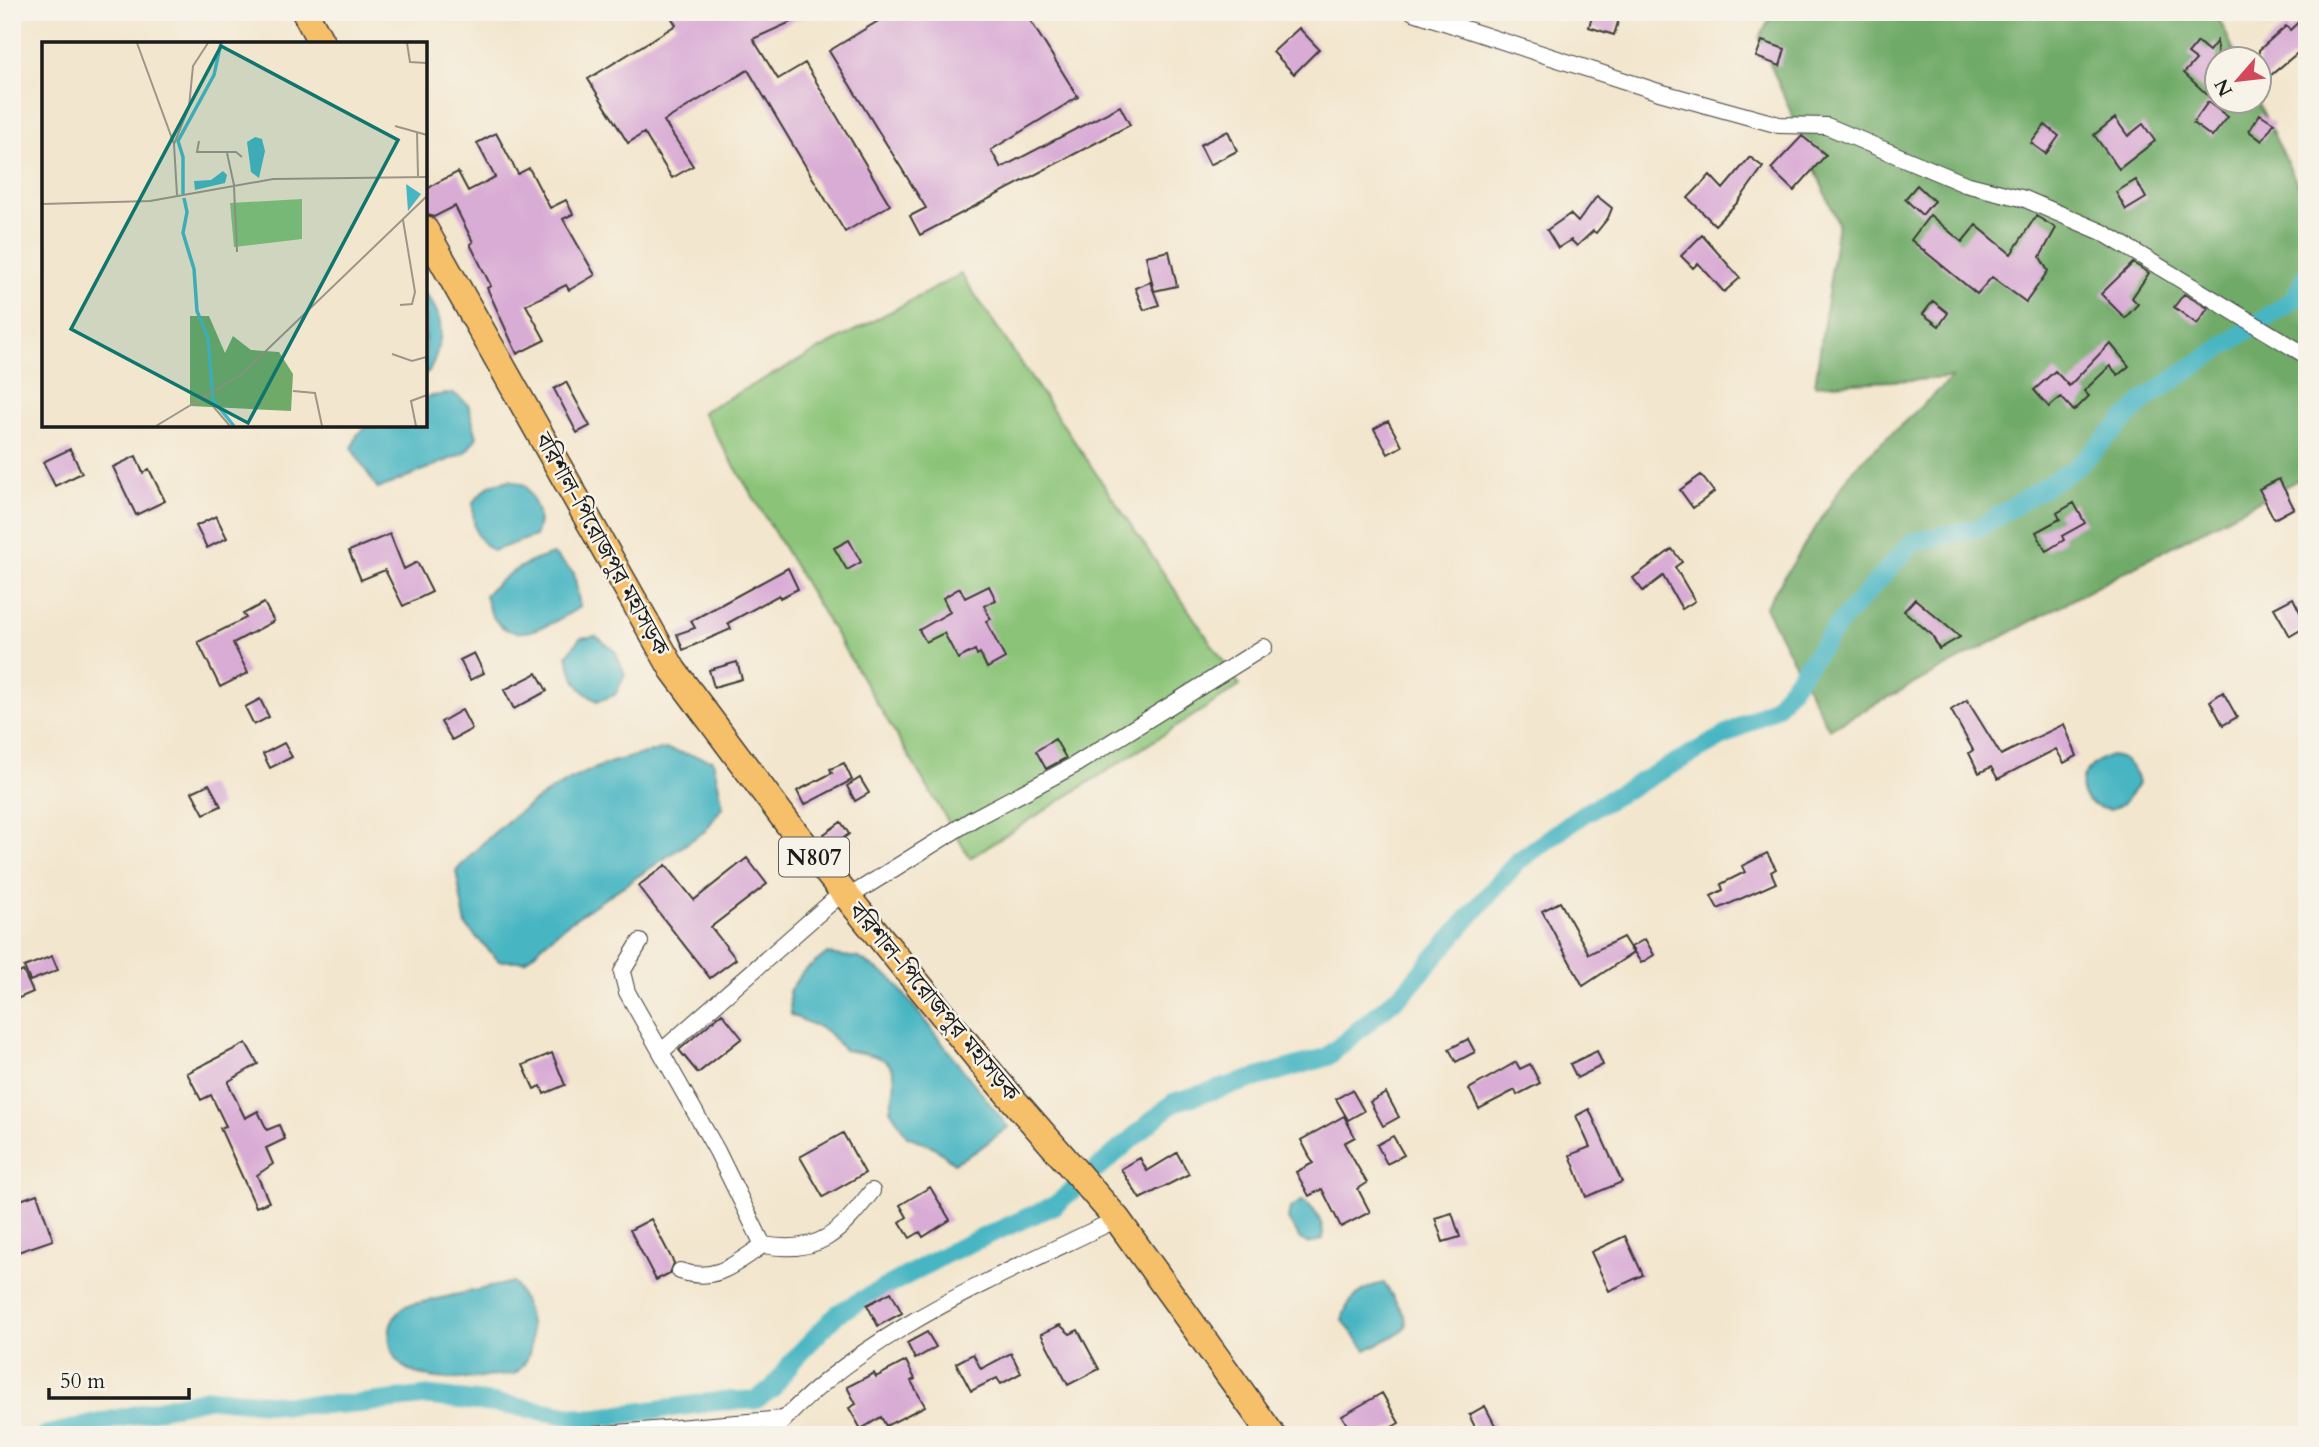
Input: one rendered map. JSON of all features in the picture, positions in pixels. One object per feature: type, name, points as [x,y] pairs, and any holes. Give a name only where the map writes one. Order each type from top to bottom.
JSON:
[{"type":"highway","points":[[305,12],[321,42]]},
{"type":"highway","name":"বরিশাল-পিরোজপুর মহাসড়ক","points":[[427,234],[673,670],[845,895],[996,1080],[1117,1219],[1272,1435]]},
{"type":"street","points":[[1413,12],[1672,96],[1779,125],[1827,126],[1965,184],[2025,199],[2102,232],[2234,311],[2305,349]]},
{"type":"street","points":[[663,1050],[845,895],[973,819],[1073,766],[1264,647]]},
{"type":"street","points":[[640,942],[622,972],[627,992],[663,1050],[763,1245]]},
{"type":"street","points":[[680,1271],[699,1278],[727,1269],[763,1245],[785,1248],[824,1241],[849,1220],[872,1191]]},
{"type":"street","points":[[770,1435],[783,1419],[864,1354],[932,1311],[1117,1219]]},
{"type":"street","points":[[593,1435],[783,1419]]},
{"type":"green space","points":[[1774,12],[2216,12],[2232,46],[2204,46],[2204,116],[2265,116],[2307,204],[2307,475],[1829,729],[1765,607],[1853,469],[1952,378],[1815,385],[1838,223],[1759,38]]},
{"type":"green space","points":[[961,274],[1240,686],[970,858],[702,412]]},
{"type":"water","points":[[427,297],[440,323],[440,342],[429,372]]},
{"type":"water","points":[[453,393],[468,404],[477,437],[465,453],[378,489],[352,449],[357,435],[367,427],[427,427],[427,397]]},
{"type":"water","points":[[510,480],[525,485],[537,510],[538,529],[535,536],[493,551],[478,536],[473,518],[473,502],[490,485]]},
{"type":"water","points":[[553,554],[574,573],[580,607],[551,623],[524,632],[511,631],[500,625],[491,614],[485,595],[516,570]]},
{"type":"water","points":[[596,636],[615,651],[625,675],[615,695],[598,701],[585,693],[577,683],[567,656],[580,638]]},
{"type":"water","points":[[665,749],[713,760],[723,806],[705,831],[564,926],[525,961],[499,961],[466,926],[456,871],[505,824],[560,785],[609,763]]},
{"type":"water","points":[[2108,756],[2125,760],[2135,772],[2138,784],[2125,802],[2111,810],[2088,801],[2081,786],[2088,770]]},
{"type":"water","points":[[826,954],[859,958],[892,979],[1008,1127],[975,1152],[954,1163],[934,1147],[907,1136],[890,1109],[895,1080],[888,1063],[871,1055],[844,1050],[827,1031],[791,1015],[789,991],[802,973]]},
{"type":"water","points":[[1303,1200],[1318,1217],[1323,1233],[1323,1239],[1309,1244],[1300,1239],[1288,1219],[1290,1208]]},
{"type":"water","points":[[513,1282],[524,1304],[531,1330],[528,1355],[514,1374],[461,1379],[423,1376],[407,1369],[396,1359],[390,1343],[390,1327],[396,1314],[405,1306]]},
{"type":"water","points":[[1384,1283],[1405,1316],[1406,1326],[1400,1333],[1366,1350],[1342,1320],[1347,1306],[1357,1295]]},
{"type":"building","points":[[668,12],[813,12],[753,39],[778,79],[805,63],[890,205],[845,232],[748,70],[664,121],[693,166],[672,178],[644,133],[628,143],[588,79],[676,25]]},
{"type":"building","points":[[893,12],[1025,12],[1078,97],[991,150],[1001,168],[1120,106],[1130,125],[920,235],[910,216],[926,208],[829,51]]},
{"type":"building","points":[[1593,12],[1619,19],[1614,35],[1589,27]]},
{"type":"building","points":[[2307,14],[2307,45],[2274,72],[2274,46],[2264,46],[2286,26],[2290,30]]},
{"type":"building","points":[[1299,28],[1319,49],[1294,74],[1273,52]]},
{"type":"building","points":[[1762,41],[1785,49],[1780,66],[1756,57]]},
{"type":"building","points":[[2198,42],[2204,47],[2204,92],[2184,73],[2196,60],[2188,54]]},
{"type":"building","points":[[2204,108],[2204,116],[2228,117],[2212,137],[2193,123]]},
{"type":"building","points":[[2259,116],[2274,123],[2262,141],[2249,131]]},
{"type":"building","points":[[2115,118],[2128,136],[2143,124],[2155,141],[2119,169],[2094,135]]},
{"type":"building","points":[[2045,125],[2059,136],[2046,154],[2031,143]]},
{"type":"building","points":[[1228,131],[1237,151],[1210,165],[1200,145]]},
{"type":"building","points":[[496,133],[518,174],[529,168],[550,208],[566,200],[573,214],[563,219],[595,275],[569,290],[566,285],[526,305],[545,340],[517,354],[487,288],[491,286],[470,244],[473,242],[455,206],[434,217],[427,215],[427,190],[436,183],[458,172],[468,191],[495,177],[477,143]]},
{"type":"building","points":[[1802,136],[1826,155],[1794,191],[1771,169]]},
{"type":"building","points":[[1750,157],[1763,167],[1737,203],[1715,225],[1688,198],[1710,175],[1723,189]]},
{"type":"building","points":[[2136,180],[2146,198],[2126,210],[2116,192]]},
{"type":"building","points":[[1917,185],[1934,201],[1922,215],[1905,199]]},
{"type":"building","points":[[1597,196],[1612,208],[1608,218],[1596,233],[1593,231],[1577,246],[1571,240],[1558,248],[1547,230],[1570,214],[1578,222]]},
{"type":"building","points":[[1930,215],[1962,242],[1976,225],[2011,254],[2036,216],[2056,228],[2040,257],[2048,271],[2026,302],[1992,277],[1977,294],[1911,240]]},
{"type":"building","points":[[1702,235],[1740,278],[1724,292],[1698,263],[1693,268],[1681,256]]},
{"type":"building","points":[[1169,251],[1177,286],[1154,291],[1146,256]]},
{"type":"building","points":[[2133,263],[2149,273],[2132,298],[2138,304],[2125,318],[2101,294]]},
{"type":"building","points":[[1150,282],[1159,305],[1144,310],[1135,288]]},
{"type":"building","points":[[2184,294],[2208,308],[2197,324],[2174,307]]},
{"type":"building","points":[[1933,301],[1948,313],[1939,326],[1923,314]]},
{"type":"building","points":[[2110,343],[2129,366],[2118,375],[2110,366],[2084,391],[2089,396],[2074,411],[2061,397],[2049,407],[2034,390],[2055,371],[2069,386]]},
{"type":"building","points":[[566,382],[590,426],[577,433],[554,389]]},
{"type":"building","points":[[1388,421],[1402,446],[1388,454],[1374,429]]},
{"type":"building","points":[[70,449],[82,473],[55,486],[43,462]]},
{"type":"building","points":[[136,456],[143,473],[149,469],[165,501],[136,515],[113,467]]},
{"type":"building","points":[[1701,475],[1714,492],[1693,508],[1680,490]]},
{"type":"building","points":[[2279,479],[2294,508],[2274,519],[2259,489]]},
{"type":"building","points":[[2074,503],[2085,523],[2062,536],[2064,540],[2046,551],[2036,532],[2060,519],[2057,513]]},
{"type":"building","points":[[216,516],[227,538],[207,548],[196,526]]},
{"type":"building","points":[[390,534],[404,569],[417,562],[432,592],[403,606],[385,570],[361,580],[349,551]]},
{"type":"building","points":[[849,540],[861,562],[847,570],[834,548]]},
{"type":"building","points":[[1672,549],[1682,562],[1675,567],[1695,601],[1682,609],[1663,576],[1643,591],[1633,578]]},
{"type":"building","points":[[788,568],[798,589],[780,598],[779,595],[728,623],[731,629],[683,650],[677,634],[695,628],[691,621]]},
{"type":"building","points":[[989,586],[996,600],[984,606],[991,619],[986,621],[1005,658],[987,668],[980,653],[977,655],[975,650],[958,659],[944,633],[926,642],[919,630],[950,612],[943,598],[960,588],[965,598]]},
{"type":"building","points":[[2293,598],[2307,626],[2290,636],[2274,608]]},
{"type":"building","points":[[1915,599],[1960,637],[1939,649],[1932,635],[1904,611]]},
{"type":"building","points":[[264,603],[274,621],[233,643],[248,673],[220,687],[198,642],[246,618],[243,614]]},
{"type":"building","points":[[474,653],[484,673],[470,680],[460,660]]},
{"type":"building","points":[[737,662],[742,679],[714,687],[709,670]]},
{"type":"building","points":[[537,673],[547,691],[514,709],[504,690]]},
{"type":"building","points":[[2223,692],[2237,717],[2223,725],[2210,701]]},
{"type":"building","points":[[260,699],[269,717],[254,725],[245,707]]},
{"type":"building","points":[[1967,700],[2001,755],[2064,724],[2077,756],[2064,763],[2056,749],[1998,779],[1991,767],[1979,773],[1969,753],[1973,750],[1951,710]]},
{"type":"building","points":[[462,710],[472,729],[452,740],[441,722]]},
{"type":"building","points":[[1055,739],[1066,758],[1046,769],[1036,751]]},
{"type":"building","points":[[284,743],[292,757],[270,768],[263,754]]},
{"type":"building","points":[[844,763],[852,780],[804,805],[797,791],[832,773],[830,769]]},
{"type":"building","points":[[860,778],[869,793],[855,801],[847,786]]},
{"type":"building","points":[[209,784],[221,806],[204,814],[192,792]]},
{"type":"building","points":[[841,822],[849,834],[833,846],[824,834]]},
{"type":"building","points":[[1767,853],[1776,869],[1771,872],[1776,883],[1718,909],[1711,896],[1723,890],[1721,884],[1745,872],[1742,866]]},
{"type":"building","points":[[747,858],[767,884],[711,927],[736,959],[710,978],[638,886],[666,865],[694,900]]},
{"type":"building","points":[[1560,902],[1589,954],[1623,937],[1633,953],[1583,986],[1542,911]]},
{"type":"building","points":[[1645,939],[1654,955],[1641,963],[1631,947]]},
{"type":"building","points":[[52,956],[58,970],[30,981],[24,967]]},
{"type":"building","points":[[23,971],[33,992],[12,1001],[12,976]]},
{"type":"building","points":[[722,1013],[742,1038],[698,1073],[679,1050]]},
{"type":"building","points":[[1468,1039],[1475,1052],[1456,1062],[1449,1049]]},
{"type":"building","points":[[246,1043],[258,1064],[229,1081],[229,1085],[245,1118],[258,1111],[267,1130],[279,1125],[285,1139],[266,1148],[273,1164],[257,1175],[269,1202],[256,1207],[220,1128],[226,1126],[211,1095],[201,1100],[187,1073]]},
{"type":"building","points":[[1597,1051],[1603,1065],[1577,1078],[1570,1064]]},
{"type":"building","points":[[552,1053],[565,1085],[544,1094],[541,1086],[534,1089],[523,1065]]},
{"type":"building","points":[[1516,1062],[1520,1069],[1530,1064],[1540,1083],[1517,1095],[1515,1090],[1479,1109],[1469,1089]]},
{"type":"building","points":[[1352,1090],[1364,1111],[1348,1120],[1336,1099]]},
{"type":"building","points":[[1386,1093],[1399,1117],[1383,1126],[1370,1102]]},
{"type":"building","points":[[1589,1109],[1622,1182],[1586,1197],[1570,1155],[1590,1147],[1576,1116]]},
{"type":"building","points":[[1344,1116],[1355,1137],[1344,1143],[1367,1183],[1358,1189],[1370,1212],[1341,1227],[1322,1189],[1309,1196],[1296,1172],[1313,1163],[1301,1140]]},
{"type":"building","points":[[843,1133],[865,1173],[823,1197],[800,1157]]},
{"type":"building","points":[[1393,1136],[1404,1155],[1387,1164],[1377,1145]]},
{"type":"building","points":[[1177,1153],[1189,1174],[1140,1199],[1121,1169],[1140,1158],[1147,1171]]},
{"type":"building","points":[[930,1187],[950,1220],[923,1237],[920,1232],[910,1238],[900,1222],[907,1217],[900,1205]]},
{"type":"building","points":[[37,1194],[53,1240],[12,1254],[12,1203]]},
{"type":"building","points":[[1452,1213],[1460,1237],[1443,1242],[1435,1218]]},
{"type":"building","points":[[651,1219],[674,1263],[670,1273],[656,1280],[630,1230]]},
{"type":"building","points":[[1625,1236],[1643,1275],[1609,1291],[1591,1252]]},
{"type":"building","points":[[891,1292],[902,1313],[878,1326],[867,1305]]},
{"type":"building","points":[[1060,1325],[1070,1334],[1078,1330],[1099,1369],[1068,1385],[1041,1334]]},
{"type":"building","points":[[927,1332],[936,1347],[915,1359],[907,1343]]},
{"type":"building","points":[[1011,1353],[1021,1373],[1001,1384],[997,1378],[971,1391],[956,1363],[973,1354],[981,1369]]},
{"type":"building","points":[[906,1361],[915,1379],[911,1381],[925,1406],[886,1426],[881,1417],[861,1429],[849,1408],[856,1404],[847,1387],[874,1373],[876,1377]]},
{"type":"building","points":[[1382,1393],[1399,1423],[1378,1435],[1353,1435],[1342,1416]]},
{"type":"building","points":[[1485,1406],[1497,1429],[1479,1435],[1469,1415]]},
{"type":"waterway","points":[[1097,1169],[1174,1102],[1327,1057],[1406,990],[1517,862],[1583,814],[1776,707],[1841,621],[1913,542],[1979,528],[2078,466],[2148,397],[2294,299],[2307,275]]},
{"type":"waterway","points":[[45,1435],[209,1398],[284,1405],[356,1404],[427,1396],[508,1405],[587,1419],[721,1401],[755,1400],[772,1389],[794,1359],[838,1313],[948,1253],[1055,1205],[1072,1191]]}]
